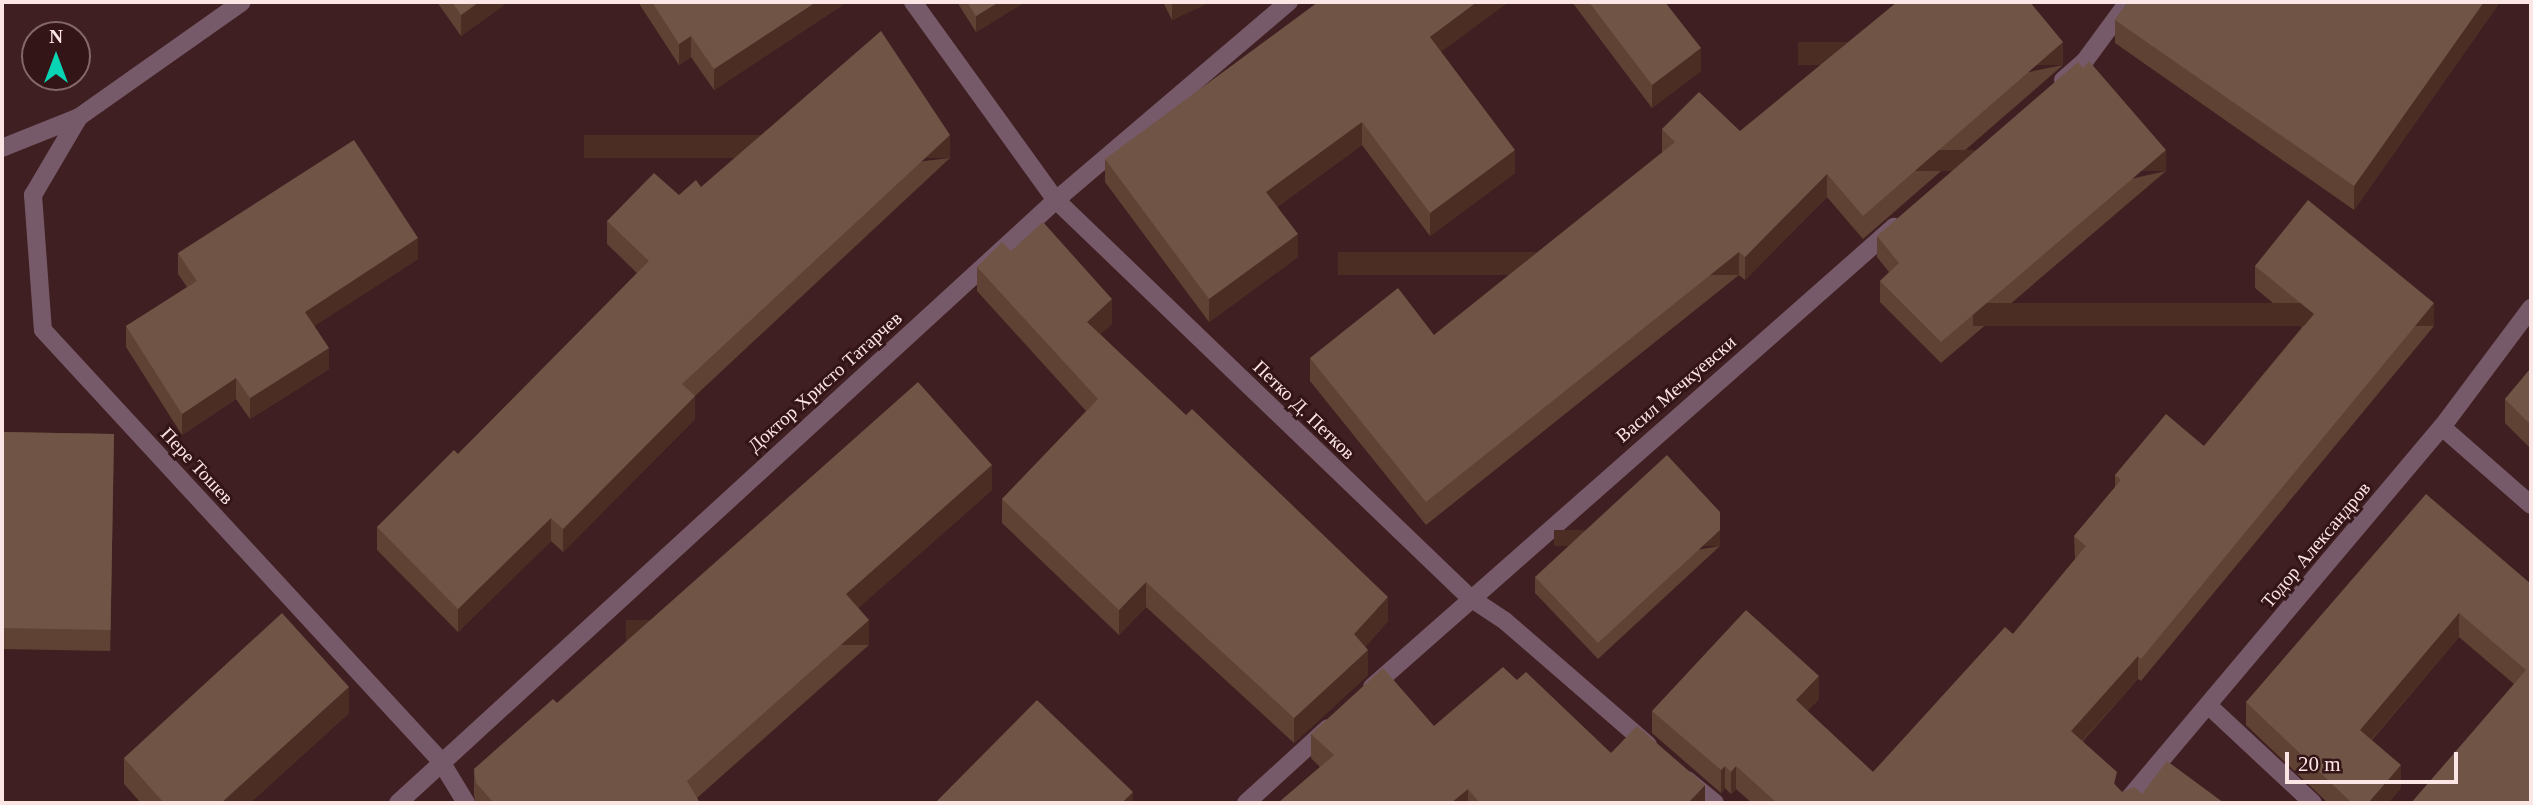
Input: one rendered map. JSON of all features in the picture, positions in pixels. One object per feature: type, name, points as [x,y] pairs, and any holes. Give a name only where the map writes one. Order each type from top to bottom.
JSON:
[{"type":"street","points":[[2,148],[79,117],[242,2]]},
{"type":"street","name":"Петко Д. Петков","points":[[913,2],[1056,200],[1469,597],[1504,621],[1715,803]]},
{"type":"street","name":"Доктор Христо Татарчев","points":[[398,803],[440,760],[1056,200],[1289,2]]},
{"type":"street","points":[[2052,89],[2084,62],[2127,2]]},
{"type":"street","name":"Пере Тошев","points":[[79,117],[33,195],[43,330],[440,760],[466,803]]},
{"type":"street","name":"Васил Мечкуевски","points":[[1246,803],[1469,597],[1905,218]]},
{"type":"street","name":"Тодор Александров","points":[[2125,803],[2442,427],[2531,308]]},
{"type":"street","points":[[2442,427],[2531,505]]},
{"type":"street","points":[[2209,706],[2313,803]]},
{"type":"building","points":[[452,2],[479,2],[461,15]]},
{"type":"building","points":[[652,2],[816,2],[714,69],[691,36],[679,44]]},
{"type":"building","points":[[967,2],[999,2],[976,16]]},
{"type":"building","points":[[1318,2],[1477,2],[1430,37],[1515,150],[1430,213],[1362,122],[1266,192],[1298,234],[1209,299],[1105,159]]},
{"type":"building","points":[[1589,2],[1665,2],[1701,48],[1652,85]]},
{"type":"building","points":[[1897,2],[2030,2],[2063,42],[1863,216],[1827,174],[1745,257],[1739,252],[1426,502],[1310,358],[1398,288],[1434,335],[1675,142],[1662,129],[1699,92],[1740,131]]},
{"type":"building","points":[[2128,2],[2484,2],[2354,186],[2115,20]]},
{"type":"building","points":[[881,31],[950,135],[682,384],[695,396],[563,529],[551,518],[458,609],[377,527],[454,450],[458,454],[649,261],[607,221],[654,173],[679,195],[696,180],[701,187]]},
{"type":"building","points":[[2089,61],[2166,150],[1941,342],[1880,281],[1899,263],[1877,236],[2078,62],[2083,68]]},
{"type":"building","points":[[354,140],[418,238],[305,312],[329,348],[250,398],[236,378],[182,414],[126,326],[197,281],[178,253]]},
{"type":"building","points":[[2308,200],[2434,303],[2141,659],[2138,656],[2071,731],[2117,772],[2114,784],[2122,792],[2134,787],[2142,794],[2167,761],[2224,803],[1777,803],[1736,766],[1731,772],[1725,766],[1721,770],[1652,711],[1746,610],[1819,676],[1796,700],[1873,772],[2005,627],[2013,634],[2086,546],[2074,536],[2121,480],[2115,475],[2166,414],[2204,446],[2314,314],[2255,266]]},
{"type":"building","points":[[1043,222],[1112,299],[1087,322],[1186,415],[1192,409],[1388,597],[1354,634],[1368,650],[1294,718],[1146,582],[1119,610],[1002,499],[1098,399],[977,267],[1002,242],[1011,251]]},
{"type":"building","points":[[2531,368],[2531,425],[2505,399]]},
{"type":"building","points":[[918,382],[992,465],[846,594],[869,620],[687,781],[700,803],[494,803],[476,783],[474,769],[553,699],[557,703]]},
{"type":"building","points":[[2,432],[114,434],[111,630],[2,628]]},
{"type":"building","points":[[1667,455],[1720,512],[1720,530],[1598,643],[1535,577]]},
{"type":"building","points":[[2426,494],[2531,584],[2531,803],[2411,803],[2526,670],[2459,613],[2360,730],[2401,765],[2368,803],[2352,803],[2246,702]]},
{"type":"building","points":[[282,613],[349,687],[221,803],[164,803],[124,758]]},
{"type":"building","points":[[1503,667],[1517,680],[1526,672],[1611,753],[1637,726],[1705,785],[1688,803],[1480,803],[1468,789],[1451,803],[1278,803],[1334,755],[1311,734],[1383,668],[1434,726]]},
{"type":"building","points":[[1037,700],[1133,792],[1122,803],[935,803]]}]
